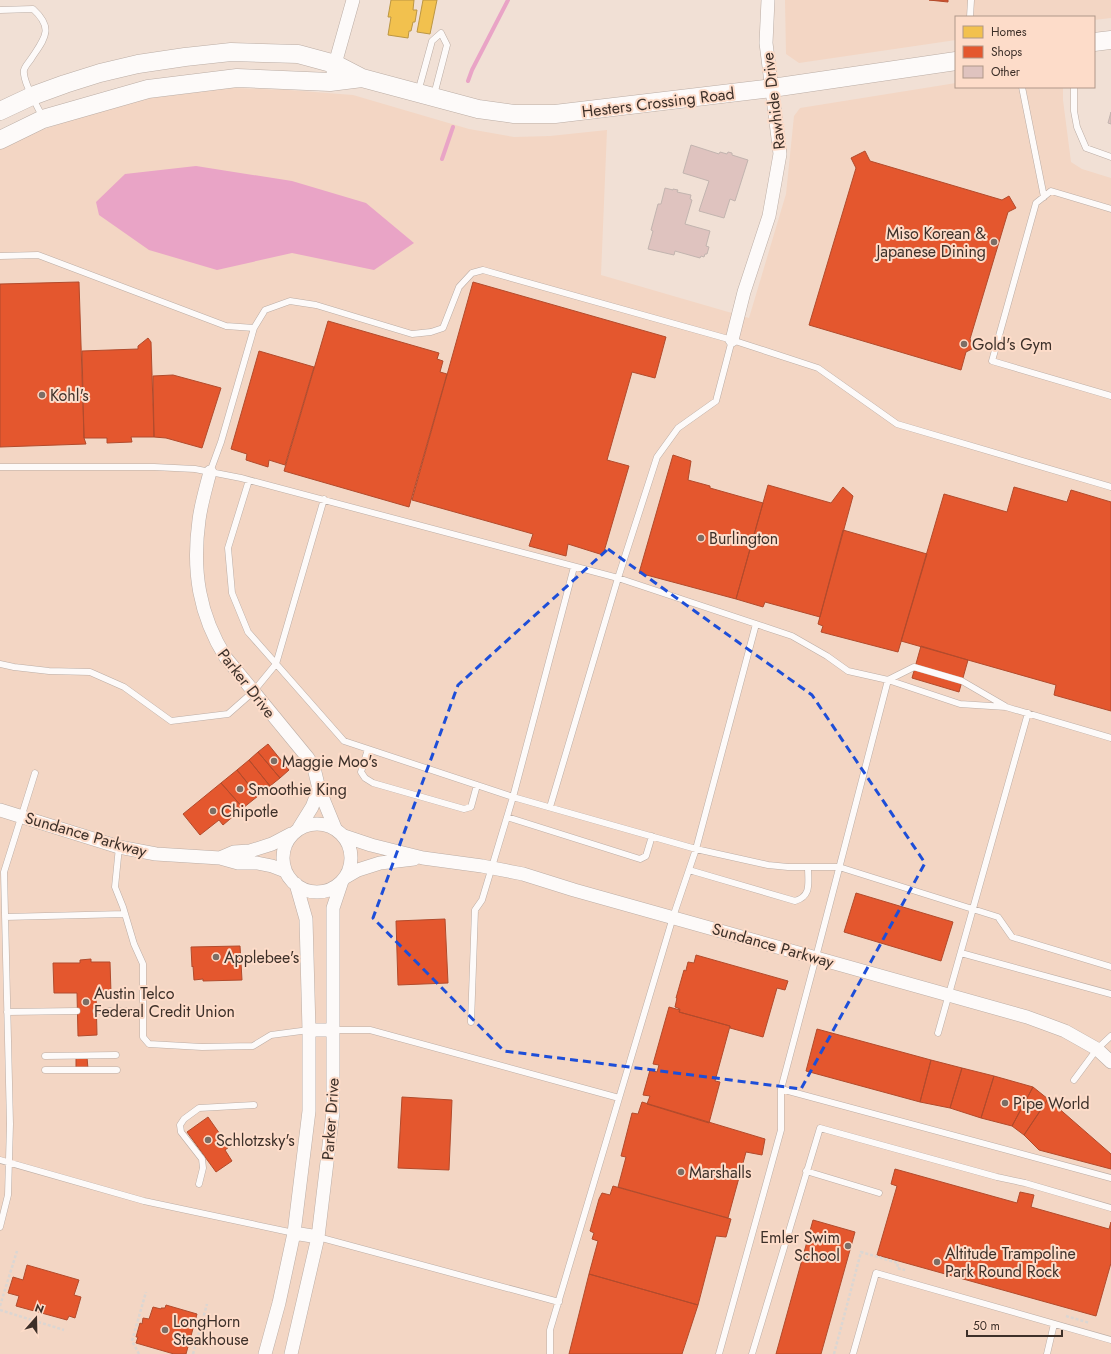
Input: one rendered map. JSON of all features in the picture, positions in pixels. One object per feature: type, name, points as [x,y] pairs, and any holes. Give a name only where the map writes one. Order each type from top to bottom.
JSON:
[{"type":"street","points":[[330,82],[353,0]]},
{"type":"street","name":"Rawhide Drive","points":[[732,340],[744,292],[769,216],[780,154],[766,43],[768,0]]},
{"type":"street","points":[[1095,42],[1111,40]]},
{"type":"street","name":"Hesters Crossing Road","points":[[0,111],[32,96],[100,73],[138,64],[231,52],[298,54],[334,64],[362,78],[426,96],[478,109],[514,114],[555,114],[772,88],[955,61]]},
{"type":"street","name":"Hesters Crossing Road","points":[[0,140],[43,119],[148,89],[237,78],[330,82],[362,78]]},
{"type":"street","name":"Parker Drive","points":[[210,472],[199,520],[195,558],[196,574],[206,620],[226,658],[308,758],[314,768],[319,789],[339,832]]},
{"type":"street","points":[[295,831],[311,824],[323,824],[339,832],[349,846],[352,856],[350,867],[344,879],[332,888],[322,892],[307,890],[296,884],[285,871],[283,852],[286,842],[312,807],[319,789]]},
{"type":"street","name":"Sundance Parkway","points":[[0,810],[119,847],[156,854],[220,858],[238,863],[257,863],[272,866],[285,871]]},
{"type":"street","name":"Sundance Parkway","points":[[220,858],[234,852],[250,851],[272,844],[295,831]]},
{"type":"street","name":"Sundance Parkway","points":[[339,832],[370,845],[423,858],[492,868],[530,876],[1027,1017],[1065,1031],[1097,1049],[1111,1062]]},
{"type":"street","name":"Sundance Parkway","points":[[344,879],[358,870],[380,863],[423,858]]},
{"type":"street","name":"Parker Drive","points":[[291,1354],[318,1237],[333,1112],[333,908],[344,879]]},
{"type":"street","name":"Parker Drive","points":[[265,1354],[279,1303],[294,1233],[309,1111],[309,1030],[306,918],[296,884]]},
{"type":"street","points":[[309,1030],[334,1030]]},
{"type":"street","points":[[294,1233],[318,1237]]},
{"type":"lane","points":[[970,16],[971,0]]},
{"type":"lane","points":[[0,10],[33,9],[45,24],[46,35],[24,70],[26,83],[43,119]]},
{"type":"lane","points":[[441,33],[447,45],[426,96],[432,41],[441,33]]},
{"type":"lane","points":[[1022,88],[1044,197]]},
{"type":"lane","points":[[1074,88],[1074,111],[1077,127],[1086,148],[1111,157]]},
{"type":"lane","points":[[1111,209],[1051,191],[1036,203],[992,361],[1111,396]]},
{"type":"lane","points":[[0,256],[38,255],[226,326],[254,328]]},
{"type":"lane","points":[[210,472],[221,442],[254,328],[265,310],[290,301],[316,305],[412,334],[430,332],[443,328],[459,287],[472,273],[483,270],[732,340],[818,368],[897,424],[1111,486]]},
{"type":"lane","points":[[550,807],[618,578],[657,457],[678,428],[716,401],[732,340]]},
{"type":"lane","points":[[0,467],[195,469],[249,480],[618,578],[792,636],[827,656],[848,671],[888,680],[960,704],[1006,707],[1111,738]]},
{"type":"lane","points":[[249,480],[228,548],[230,588],[248,632],[344,741],[513,797],[696,849],[768,865],[788,867],[840,867],[998,917],[1012,937],[1111,967]]},
{"type":"lane","points":[[0,664],[49,671],[90,672],[124,687],[171,721],[228,714],[253,692],[276,664],[324,500]]},
{"type":"lane","points":[[471,1022],[475,910],[482,900],[513,797],[574,567]]},
{"type":"lane","points":[[550,1354],[550,1330],[673,917],[696,849],[756,624]]},
{"type":"lane","points":[[719,1354],[780,1130],[781,1089],[888,680],[914,667],[962,681],[1006,707]]},
{"type":"lane","points":[[938,1033],[1028,713]]},
{"type":"lane","points":[[368,749],[361,772],[365,778],[373,783],[464,809],[471,807],[477,784]]},
{"type":"lane","points":[[0,1227],[8,1195],[10,1124],[3,930],[5,917],[4,872],[35,773]]},
{"type":"lane","points":[[507,817],[640,859],[646,856],[652,836]]},
{"type":"lane","points":[[119,847],[115,887],[134,944],[143,964],[143,1037],[149,1044],[202,1047],[253,1046],[271,1035],[309,1030]]},
{"type":"lane","points":[[689,870],[794,901],[803,898],[807,893],[808,867]]},
{"type":"lane","points":[[5,917],[125,914]]},
{"type":"lane","points":[[961,953],[1111,994]]},
{"type":"lane","points":[[7,1012],[77,1011]]},
{"type":"lane","points":[[96,1011],[143,1011]]},
{"type":"lane","points":[[334,1030],[370,1030],[619,1098]]},
{"type":"lane","points":[[1074,1080],[1097,1049],[1111,1036]]},
{"type":"lane","points":[[45,1056],[116,1055]]},
{"type":"lane","points":[[46,1070],[117,1070]]},
{"type":"lane","points":[[781,1089],[1111,1178]]},
{"type":"lane","points":[[199,1184],[203,1168],[202,1159],[181,1132],[180,1125],[184,1119],[199,1108],[254,1105]]},
{"type":"lane","points":[[752,1354],[820,1128],[997,1177],[1026,1182],[1111,1208]]},
{"type":"lane","points":[[0,1160],[144,1201],[294,1233]]},
{"type":"lane","points":[[806,1171],[879,1192]]},
{"type":"lane","points":[[318,1237],[559,1302]]},
{"type":"lane","points":[[853,1354],[876,1273],[1111,1340]]},
{"type":"lane","points":[[1047,1354],[1054,1324]]},
{"type":"path","points":[[0,1306],[17,1251]]},
{"type":"path","points":[[139,1354],[132,1340],[146,1292]]},
{"type":"path","points":[[193,1354],[207,1304]]},
{"type":"path","points":[[0,1310],[64,1330]]},
{"type":"highlighted area","points":[[608,549],[812,695],[925,863],[801,1089],[504,1051],[373,918],[458,685]]},
{"type":"shaded area","points":[[785,0],[1111,0],[1111,18],[1095,20],[1095,16],[955,16],[955,40],[799,63],[786,54]]},
{"type":"shaded area","points":[[955,83],[955,88],[1063,88],[1063,100],[1071,162],[1082,169],[1111,178],[1111,1354],[0,1354],[0,149],[36,132],[83,116],[151,98],[232,88],[289,90],[353,95],[469,129],[514,137],[550,136],[607,130],[601,275],[749,318],[786,194],[794,116],[800,108]]},
{"type":"shaded area","points":[[196,166],[292,181],[366,203],[414,243],[374,270],[292,253],[217,270],[149,250],[99,215],[96,202],[125,174]]},
{"type":"building: Homes","points":[[391,0],[414,0],[413,10],[417,10],[415,22],[413,22],[411,31],[409,31],[408,38],[388,35],[391,17],[388,17]]},
{"type":"building: Homes","points":[[423,0],[437,0],[430,34],[417,32]]},
{"type":"building: Shops","points":[[929,0],[948,0],[948,2]]},
{"type":"building: Shops","points":[[865,151],[870,161],[1002,200],[1009,196],[1016,208],[1008,212],[970,339],[974,348],[966,352],[961,370],[809,325],[856,168],[851,158]]},
{"type":"building: Shops","name":"Kohl's","points":[[79,282],[84,438],[86,444],[0,447],[0,284]]},
{"type":"building: Shops","points":[[473,282],[666,337],[655,378],[632,372],[607,460],[629,466],[603,555],[568,544],[566,556],[529,546],[533,534],[412,500]]},
{"type":"building: Shops","points":[[328,321],[439,353],[437,359],[443,361],[440,372],[447,374],[409,507],[284,471]]},
{"type":"building: Shops","points":[[148,338],[151,342],[154,437],[131,437],[132,442],[107,443],[107,438],[84,438],[82,351],[138,349],[138,346]]},
{"type":"building: Shops","points":[[259,351],[314,367],[285,465],[269,460],[268,467],[246,460],[247,454],[231,449]]},
{"type":"building: Shops","points":[[173,375],[221,388],[202,448],[166,438],[154,437],[153,376]]},
{"type":"building: Shops","name":"Burlington","points":[[673,455],[691,461],[688,480],[763,503],[736,599],[639,573]]},
{"type":"building: Shops","points":[[768,485],[831,503],[843,487],[853,496],[820,617],[765,602],[763,607],[736,599]]},
{"type":"building: Shops","points":[[1014,487],[1067,502],[1071,490],[1111,502],[1111,711],[1054,695],[1056,685],[901,641],[944,494],[1007,512]]},
{"type":"building: Shops","points":[[843,530],[927,554],[898,652],[821,632],[823,626],[818,624]]},
{"type":"building: Shops","points":[[921,646],[968,660],[959,692],[912,678]]},
{"type":"building: Shops","name":"Maggie Moo's","points":[[268,744],[289,770],[280,778],[258,752]]},
{"type":"building: Shops","points":[[258,752],[280,778],[270,786],[249,760]]},
{"type":"building: Shops","points":[[249,760],[270,786],[258,796],[237,770]]},
{"type":"building: Shops","name":"Smoothie King","points":[[237,770],[258,796],[243,808],[221,783]]},
{"type":"building: Shops","name":"Chipotle","points":[[221,783],[243,808],[223,825],[219,820],[200,835],[183,814]]},
{"type":"building: Shops","points":[[856,893],[953,922],[941,961],[844,932]]},
{"type":"building: Shops","points":[[445,919],[448,983],[398,985],[396,921]]},
{"type":"building: Shops","name":"Applebee's","points":[[240,946],[242,980],[194,980],[191,947]]},
{"type":"building: Shops","points":[[696,955],[788,981],[785,990],[777,988],[763,1037],[679,1012],[680,1009],[675,1007],[676,998],[684,970],[686,971],[688,962],[694,963]]},
{"type":"building: Shops","name":"Austin Telco Federal Credit Union","points":[[91,959],[91,962],[110,962],[111,993],[96,993],[97,1035],[78,1036],[77,993],[54,993],[53,963],[80,963],[80,960]]},
{"type":"building: Shops","points":[[669,1007],[680,1010],[679,1012],[730,1026],[715,1081],[720,1082],[709,1123],[647,1104],[650,1096],[643,1095],[650,1070],[657,1072],[659,1065],[653,1064]]},
{"type":"building: Shops","points":[[817,1029],[931,1060],[920,1102],[806,1071]]},
{"type":"building: Shops","points":[[87,1057],[88,1069],[76,1069],[76,1058]]},
{"type":"building: Shops","points":[[931,1060],[962,1068],[950,1108],[920,1102]]},
{"type":"building: Shops","points":[[962,1068],[994,1076],[981,1118],[950,1108]]},
{"type":"building: Shops","name":"Pipe World","points":[[994,1076],[1033,1087],[1012,1126],[981,1118]]},
{"type":"building: Shops","points":[[1033,1087],[1048,1099],[1024,1135],[1012,1126]]},
{"type":"building: Shops","points":[[402,1097],[452,1100],[449,1170],[398,1168]]},
{"type":"building: Shops","points":[[1048,1099],[1111,1154],[1111,1169],[1039,1150],[1024,1135]]},
{"type":"building: Shops","name":"Marshalls","points":[[642,1102],[765,1139],[762,1155],[746,1152],[728,1218],[618,1187],[626,1157],[621,1156],[632,1113],[638,1114]]},
{"type":"building: Shops","name":"Schlotzsky's","points":[[208,1117],[229,1147],[225,1150],[232,1161],[216,1172],[187,1132]]},
{"type":"building: Shops","points":[[895,1169],[1017,1203],[1020,1192],[1034,1195],[1031,1207],[1109,1229],[1111,1222],[1111,1263],[1096,1316],[877,1255],[897,1186],[891,1184]]},
{"type":"building: Shops","points":[[613,1186],[731,1219],[726,1237],[716,1236],[698,1305],[589,1274],[598,1241],[592,1239],[594,1233],[590,1231],[602,1193],[610,1195]]},
{"type":"building: Shops","points":[[813,1220],[855,1232],[821,1354],[776,1354]]},
{"type":"building: Shops","points":[[27,1265],[79,1280],[74,1295],[81,1297],[75,1318],[69,1316],[67,1320],[16,1306],[19,1296],[8,1293],[13,1277],[23,1280]]},
{"type":"building: Shops","points":[[589,1274],[698,1305],[682,1354],[569,1354]]},
{"type":"building: Shops","name":"LongHorn Steakhouse","points":[[166,1305],[197,1314],[186,1354],[174,1354],[136,1343],[138,1337],[136,1337],[143,1318],[149,1319],[153,1307],[161,1309],[165,1308]]},
{"type":"building: Other","points":[[1111,112],[1111,124],[1108,123]]},
{"type":"building: Other","points":[[691,145],[719,154],[720,152],[727,154],[728,152],[732,153],[732,155],[748,160],[735,201],[730,199],[724,218],[699,211],[709,181],[683,173]]},
{"type":"building: Other","points":[[665,188],[678,190],[677,192],[691,195],[690,199],[692,200],[685,224],[710,231],[706,246],[709,247],[707,254],[705,254],[704,257],[701,256],[700,258],[675,251],[674,255],[648,249],[658,204],[661,204]]},
{"type":"waterway","points":[[468,81],[472,70],[508,0]]},
{"type":"waterway","points":[[442,159],[453,127]]},
{"type":"place","name":"Miso Korean & Japanese Dining","points":[[994,242]]},
{"type":"place","name":"Gold's Gym","points":[[964,344]]},
{"type":"place","name":"Kohl's","points":[[42,395]]},
{"type":"place","name":"Burlington","points":[[701,538]]},
{"type":"place","name":"Maggie Moo's","points":[[274,761]]},
{"type":"place","name":"Smoothie King","points":[[240,789]]},
{"type":"place","name":"Chipotle","points":[[213,811]]},
{"type":"place","name":"Applebee's","points":[[216,957]]},
{"type":"place","name":"Austin Telco Federal Credit Union","points":[[86,1002]]},
{"type":"place","name":"Pipe World","points":[[1005,1103]]},
{"type":"place","name":"Schlotzsky's","points":[[208,1140]]},
{"type":"place","name":"Marshalls","points":[[681,1172]]},
{"type":"place","name":"Emler Swim School","points":[[848,1246]]},
{"type":"place","name":"Altitude Trampoline Park Round Rock","points":[[937,1262]]},
{"type":"place","name":"LongHorn Steakhouse","points":[[165,1330]]}]
